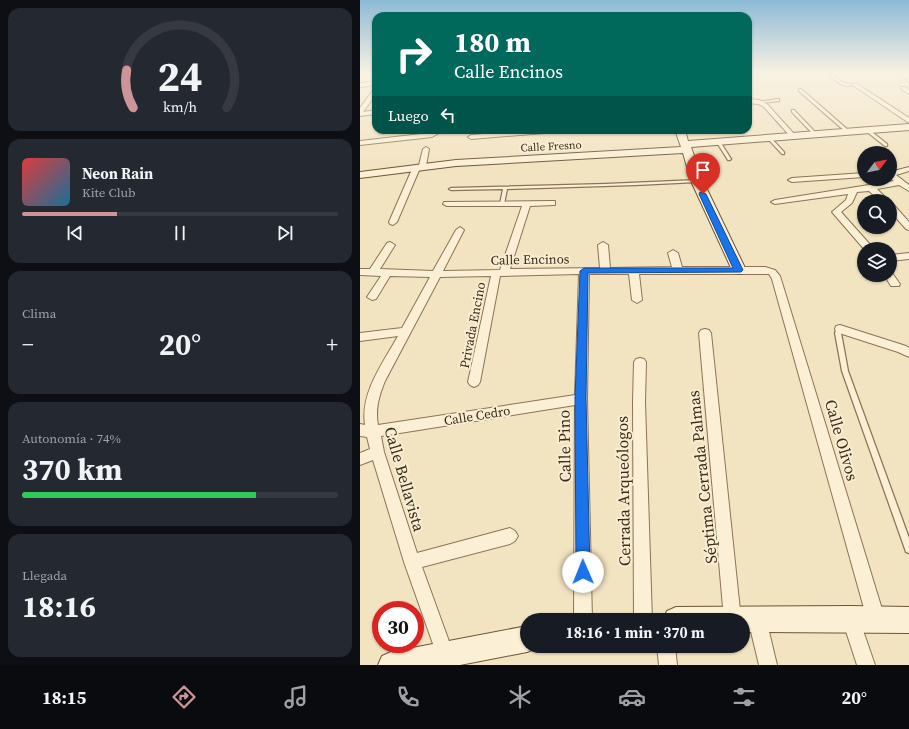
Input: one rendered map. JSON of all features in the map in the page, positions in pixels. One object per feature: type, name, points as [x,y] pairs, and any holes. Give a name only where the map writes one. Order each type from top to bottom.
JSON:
[{"type":"street","points":[[765,105],[793,136]]},
{"type":"street","points":[[885,105],[909,121]]},
{"type":"street","points":[[360,113],[372,112]]},
{"type":"street","name":"Calle Fresno","points":[[360,175],[420,167],[686,147],[718,141],[909,127]]},
{"type":"street","points":[[360,143],[434,134]]},
{"type":"street","points":[[470,137],[507,134]]},
{"type":"street","points":[[681,134],[697,181],[739,270]]},
{"type":"street","points":[[393,222],[420,167],[426,149]]},
{"type":"street","points":[[897,172],[909,169]]},
{"type":"street","points":[[792,180],[857,175]]},
{"type":"street","points":[[897,179],[909,189]]},
{"type":"street","points":[[775,202],[853,191],[901,182]]},
{"type":"street","points":[[871,188],[877,194]]},
{"type":"street","points":[[853,191],[851,199],[845,206],[836,212],[863,242]]},
{"type":"street","name":"Privada Encino","points":[[474,382],[500,273],[527,203]]},
{"type":"street","points":[[447,204],[552,203]]},
{"type":"street","points":[[897,214],[909,227]]},
{"type":"street","points":[[437,274],[460,230]]},
{"type":"street","points":[[374,271],[390,245]]},
{"type":"street","points":[[603,245],[605,271]]},
{"type":"street","points":[[673,253],[678,271]]},
{"type":"street","points":[[897,257],[909,256]]},
{"type":"street","name":"Calle Encinos","points":[[360,272],[374,271],[437,274],[584,271],[765,270],[772,272]]},
{"type":"street","name":"Calle Pino","points":[[583,613],[581,398],[584,271]]},
{"type":"street","points":[[634,271],[637,300]]},
{"type":"street","points":[[372,297],[388,272]]},
{"type":"street","name":"Calle Olivos","points":[[772,272],[777,278],[876,619]]},
{"type":"street","name":"Calle Bellavista","points":[[437,274],[379,381],[372,399],[366,431],[377,452],[412,562],[445,656]]},
{"type":"street","points":[[840,329],[895,346],[909,353]]},
{"type":"street","points":[[360,337],[406,331]]},
{"type":"street","name":"Séptima Cerrada Palmas","points":[[705,332],[744,613]]},
{"type":"street","name":"Cerrada Arqueólogos","points":[[640,362],[639,402],[643,613]]},
{"type":"street","name":"Calle Cedro","points":[[366,431],[581,398]]},
{"type":"street","points":[[360,459],[377,452]]},
{"type":"street","points":[[412,562],[510,536]]},
{"type":"street","points":[[750,619],[909,620]]},
{"type":"street","points":[[851,619],[866,665]]},
{"type":"street","name":"Séptima Cerrada Palmas","points":[[750,629],[768,665]]},
{"type":"street","points":[[396,664],[445,656],[520,640]]},
{"type":"street","points":[[667,653],[668,665]]},
{"type":"lane","points":[[817,105],[847,131]]},
{"type":"lane","points":[[792,111],[815,134]]},
{"type":"lane","points":[[867,130],[886,146]]},
{"type":"lane","points":[[769,138],[783,153]]},
{"type":"lane","points":[[718,141],[729,160]]},
{"type":"lane","points":[[452,189],[616,185],[697,181]]},
{"type":"lane","points":[[502,204],[505,188]]},
{"type":"lane","points":[[840,329],[838,333],[845,371],[909,549]]},
{"type":"route","points":[[583,572],[581,398],[584,271],[739,270],[703,194]]}]
